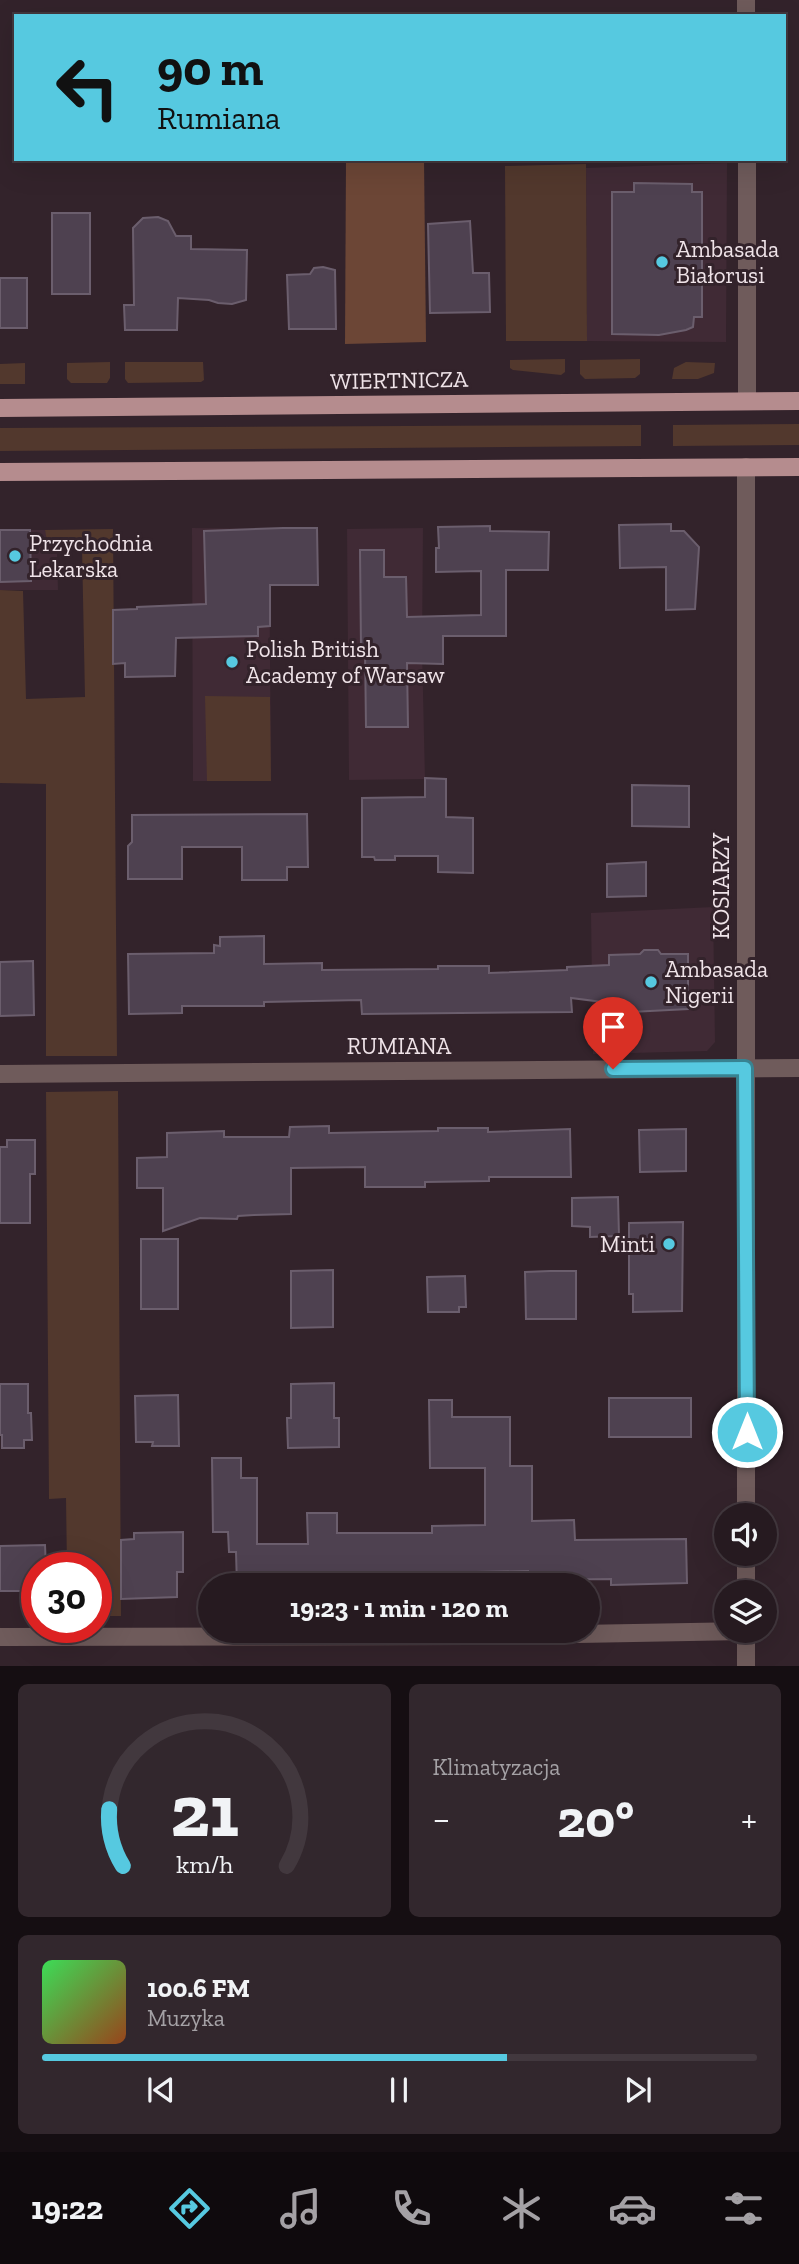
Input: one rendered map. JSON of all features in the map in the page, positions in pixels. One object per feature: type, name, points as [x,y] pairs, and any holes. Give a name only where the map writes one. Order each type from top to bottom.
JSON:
[{"type":"main road","name":"WIERTNICZA","points":[[0,408],[799,401]]},
{"type":"main road","points":[[0,472],[799,467]]},
{"type":"street","points":[[747,161],[747,401]]},
{"type":"street","name":"KOSIARZY","points":[[746,467],[746,1503]]},
{"type":"street","name":"RUMIANA","points":[[0,1074],[799,1068]]},
{"type":"street","points":[[0,1637],[473,1636],[714,1632]]},
{"type":"street","points":[[746,1643],[746,1665]]},
{"type":"shaded area","points":[[346,161],[424,161],[426,342],[345,344]]},
{"type":"shaded area","points":[[727,163],[726,342],[587,341],[586,168]]},
{"type":"shaded area","points":[[586,164],[587,341],[506,341],[505,166]]},
{"type":"shaded area","points":[[565,359],[565,372],[561,375],[510,368],[510,360]]},
{"type":"shaded area","points":[[640,359],[640,374],[635,378],[585,379],[580,374],[580,360]]},
{"type":"shaded area","points":[[110,362],[110,378],[107,383],[71,383],[67,379],[67,363]]},
{"type":"shaded area","points":[[125,362],[203,362],[204,380],[128,383],[125,379]]},
{"type":"shaded area","points":[[686,362],[715,363],[714,373],[698,379],[672,379],[674,368]]},
{"type":"shaded area","points":[[25,363],[25,384],[0,384],[0,364]]},
{"type":"shaded area","points":[[799,424],[799,445],[673,446],[673,425]]},
{"type":"shaded area","points":[[641,425],[641,446],[0,451],[0,428]]},
{"type":"shaded area","name":"Polish British Academy of Warsaw","points":[[192,528],[269,529],[271,781],[193,781]]},
{"type":"shaded area","points":[[423,528],[425,779],[349,780],[347,529]]},
{"type":"shaded area","points":[[113,529],[117,1056],[46,1056],[46,784],[0,783],[0,590],[23,591],[26,699],[85,697],[82,547],[57,547],[57,553],[47,541],[45,530]]},
{"type":"shaded area","points":[[0,530],[45,530],[52,549],[57,553],[58,590],[0,590]]},
{"type":"shaded area","points":[[205,696],[270,697],[271,781],[207,781]]},
{"type":"shaded area","points":[[713,907],[715,1042],[707,1051],[593,1054],[591,913]]},
{"type":"shaded area","points":[[118,1091],[121,1616],[112,1616],[112,1552],[67,1552],[66,1498],[49,1499],[46,1092]]},
{"type":"building","points":[[634,183],[692,184],[692,192],[702,192],[702,317],[694,317],[693,327],[686,330],[659,335],[612,334],[612,192],[634,192]]},
{"type":"building","points":[[52,213],[90,213],[90,294],[52,294]]},
{"type":"building","points":[[158,217],[168,221],[176,236],[191,236],[191,249],[247,250],[246,300],[232,304],[178,298],[177,330],[125,330],[124,305],[134,305],[133,228],[143,218]]},
{"type":"building","points":[[470,221],[473,273],[489,273],[490,312],[430,313],[428,224]]},
{"type":"building","points":[[314,268],[335,270],[336,329],[289,329],[287,275],[310,274]]},
{"type":"building","points":[[0,278],[27,278],[27,328],[0,328]]},
{"type":"building","points":[[671,524],[671,531],[684,531],[699,547],[695,609],[666,610],[666,567],[620,568],[619,525]]},
{"type":"building","points":[[490,526],[490,531],[549,532],[548,570],[506,570],[506,636],[443,636],[443,664],[407,663],[408,727],[366,727],[365,648],[361,648],[360,550],[384,550],[384,577],[406,577],[407,617],[481,615],[481,571],[436,572],[438,527]]},
{"type":"building","points":[[317,528],[318,585],[270,585],[270,626],[258,627],[258,636],[176,638],[175,676],[125,677],[125,663],[113,664],[113,610],[206,604],[204,531]]},
{"type":"building","name":"Przychodnia Lekarska","points":[[0,530],[30,530],[31,581],[0,582]]},
{"type":"building","points":[[425,778],[446,779],[446,817],[473,818],[473,873],[438,872],[438,856],[395,856],[395,860],[362,857],[362,798],[425,797]]},
{"type":"building","points":[[632,785],[689,786],[689,827],[632,826]]},
{"type":"building","points":[[307,814],[308,867],[287,867],[287,880],[242,880],[242,847],[182,847],[182,879],[128,879],[132,815]]},
{"type":"building","points":[[646,862],[646,896],[607,897],[607,864]]},
{"type":"building","points":[[264,936],[264,964],[322,963],[322,970],[489,966],[489,973],[567,970],[567,967],[609,965],[609,955],[640,954],[644,950],[658,950],[661,954],[688,954],[688,1009],[631,1012],[628,1009],[613,1008],[610,1003],[571,998],[572,1012],[362,1014],[361,1000],[264,1002],[264,1006],[182,1006],[182,1013],[129,1014],[128,954],[214,953],[214,945],[220,946],[220,937]]},
{"type":"building","points":[[33,961],[34,1015],[0,1016],[0,962]]},
{"type":"building","points":[[329,1126],[329,1133],[438,1131],[438,1128],[488,1128],[488,1132],[570,1129],[571,1177],[489,1177],[489,1181],[425,1182],[425,1187],[365,1187],[365,1167],[291,1168],[291,1214],[238,1216],[237,1219],[200,1218],[163,1231],[163,1188],[137,1188],[137,1158],[167,1157],[167,1133],[224,1131],[224,1137],[289,1137],[290,1127]]},
{"type":"building","points":[[686,1129],[686,1171],[640,1172],[639,1130]]},
{"type":"building","points":[[7,1140],[35,1140],[35,1174],[30,1174],[30,1223],[0,1223],[0,1147],[7,1147]]},
{"type":"building","points":[[618,1197],[619,1236],[590,1237],[590,1227],[572,1226],[572,1198]]},
{"type":"building","points":[[683,1222],[682,1311],[633,1312],[633,1294],[629,1294],[629,1223]]},
{"type":"building","points":[[141,1239],[178,1239],[178,1309],[141,1309]]},
{"type":"building","points":[[333,1270],[333,1327],[291,1328],[291,1271]]},
{"type":"building","points":[[576,1271],[576,1319],[526,1319],[525,1272]]},
{"type":"building","points":[[465,1276],[466,1307],[459,1307],[459,1312],[428,1312],[427,1277]]},
{"type":"building","points":[[334,1383],[334,1418],[339,1418],[339,1447],[288,1448],[287,1418],[291,1418],[291,1384]]},
{"type":"building","points":[[0,1384],[28,1384],[32,1440],[24,1440],[24,1448],[2,1448]]},
{"type":"building","points":[[178,1395],[179,1446],[152,1446],[153,1442],[136,1442],[135,1396]]},
{"type":"building","points":[[609,1398],[691,1398],[691,1437],[609,1437]]},
{"type":"building","points":[[429,1400],[452,1400],[452,1417],[510,1417],[510,1466],[532,1466],[532,1521],[574,1520],[575,1540],[686,1539],[687,1583],[611,1585],[611,1579],[600,1579],[600,1573],[528,1571],[237,1573],[236,1552],[229,1552],[228,1532],[213,1532],[212,1458],[241,1458],[241,1478],[257,1478],[257,1544],[308,1544],[307,1513],[337,1513],[337,1533],[432,1533],[432,1526],[485,1525],[485,1468],[430,1468]]},
{"type":"building","points":[[183,1532],[183,1572],[177,1572],[177,1597],[121,1599],[121,1540],[134,1539],[134,1533]]},
{"type":"building","points":[[45,1545],[45,1552],[21,1552],[21,1591],[0,1591],[0,1546]]},
{"type":"place","name":"Ambasada Białorusi","points":[[662,262]]},
{"type":"place","name":"Przychodnia Lekarska","points":[[15,556]]},
{"type":"place","name":"Polish British Academy of Warsaw","points":[[232,662]]},
{"type":"place","name":"Ambasada Nigerii","points":[[651,982]]},
{"type":"place","name":"Minti","points":[[669,1244]]},
{"type":"route","points":[[613,1069],[745,1068],[747,1432]]}]
